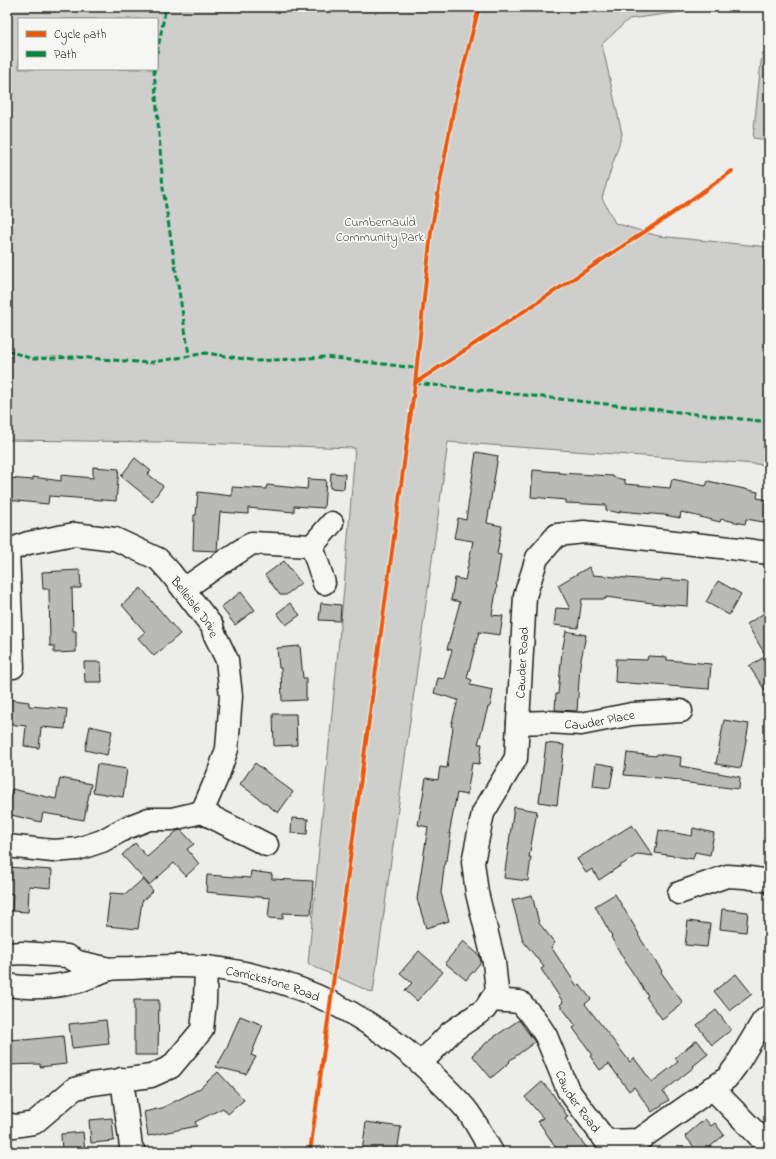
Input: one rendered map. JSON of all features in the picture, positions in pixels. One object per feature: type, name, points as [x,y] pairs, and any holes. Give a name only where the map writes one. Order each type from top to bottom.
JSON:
[{"type":"street","points":[[312,546],[332,523]]},
{"type":"street","name":"Cawder Road","points":[[421,1063],[451,1032],[485,1009],[497,990],[494,962],[477,893],[473,862],[483,813],[516,758],[525,596],[537,558],[557,535],[584,532],[769,553]]},
{"type":"street","name":"Belleisle Drive","points":[[7,552],[28,543],[74,534],[115,539],[158,559],[212,626],[227,660],[231,696],[227,749],[218,775],[202,812]]},
{"type":"street","points":[[184,590],[252,543],[312,546]]},
{"type":"street","points":[[312,546],[324,583]]},
{"type":"street","points":[[7,552],[13,667]]},
{"type":"street","name":"Cawder Place","points":[[518,724],[548,722],[581,724],[632,714],[680,711]]},
{"type":"street","points":[[7,846],[54,851],[78,849],[102,842],[126,828],[148,820],[172,819],[202,812],[267,845]]},
{"type":"street","points":[[679,893],[727,876],[744,877],[769,882]]},
{"type":"street","name":"Carrickstone Road","points":[[7,954],[22,953],[67,956],[78,962],[110,969],[161,966],[206,967],[262,977],[305,991],[362,1019],[397,1043],[421,1063],[466,1109],[492,1152]]},
{"type":"street","points":[[7,1124],[15,1126],[34,1123],[74,1089],[92,1084],[151,1076],[171,1068],[202,1030],[205,1002],[206,967]]},
{"type":"street","name":"Carrickstone Road","points":[[7,985],[20,988],[47,986],[77,981],[110,969]]},
{"type":"street","name":"Cawder Road","points":[[491,1000],[520,1002],[535,1019],[546,1036],[568,1090],[606,1141],[639,1140],[727,1078],[736,1066],[763,1021],[769,1016]]},
{"type":"street","points":[[122,1079],[131,1147],[134,1152]]},
{"type":"street","points":[[712,1088],[758,1135],[769,1149]]},
{"type":"green space","name":"Cumbernauld Community Park","points":[[7,7],[718,7],[629,19],[602,44],[622,134],[602,198],[615,223],[658,236],[769,247],[769,465],[448,442],[373,993],[308,964],[344,588],[355,448],[164,442],[7,440]]},
{"type":"green space","points":[[762,53],[769,54],[769,140],[753,138]]},
{"type":"building","points":[[476,452],[498,456],[487,523],[502,526],[497,554],[501,555],[492,615],[503,616],[500,635],[479,632],[467,678],[472,680],[470,685],[493,690],[490,707],[488,707],[478,744],[482,744],[479,764],[472,763],[467,795],[457,793],[449,834],[451,834],[447,860],[445,860],[441,893],[449,921],[426,928],[417,899],[428,827],[418,825],[426,778],[438,780],[440,767],[447,768],[453,727],[451,726],[458,700],[434,693],[438,678],[444,679],[452,650],[447,649],[460,602],[451,600],[455,578],[465,580],[473,541],[454,538],[458,518],[466,520]]},
{"type":"building","points":[[135,458],[151,471],[148,474],[163,486],[152,501],[121,476]]},
{"type":"building","points":[[93,467],[119,469],[116,501],[49,496],[48,504],[7,500],[7,478],[33,480],[33,477],[61,481],[61,475],[93,478]]},
{"type":"building","points":[[533,470],[613,476],[625,480],[625,484],[670,488],[672,479],[706,486],[708,481],[758,492],[757,498],[769,500],[769,523],[746,519],[745,524],[721,519],[720,522],[681,512],[680,518],[620,511],[620,513],[606,510],[606,505],[566,503],[566,500],[531,497]]},
{"type":"building","points":[[331,473],[345,474],[344,489],[330,488]]},
{"type":"building","points":[[308,479],[326,480],[324,508],[294,506],[294,512],[248,508],[248,514],[220,512],[217,551],[193,550],[194,515],[196,515],[198,492],[232,496],[232,487],[266,489],[267,485],[307,489]]},
{"type":"building","points":[[284,561],[301,583],[286,595],[280,595],[265,575]]},
{"type":"building","points":[[589,567],[593,575],[661,581],[661,579],[689,581],[688,606],[606,597],[606,599],[582,599],[578,628],[554,625],[556,608],[570,609],[558,585]]},
{"type":"building","points":[[80,570],[81,588],[72,588],[73,631],[76,631],[76,652],[54,653],[54,646],[50,646],[49,589],[43,589],[42,572]]},
{"type":"building","points":[[718,581],[741,594],[729,615],[706,602]]},
{"type":"building","points":[[141,588],[180,634],[154,656],[138,638],[145,632],[122,605]]},
{"type":"building","points":[[241,592],[255,610],[235,625],[221,607]]},
{"type":"building","points":[[290,603],[300,615],[286,625],[277,613]]},
{"type":"building","points":[[321,603],[341,605],[340,621],[319,620]]},
{"type":"building","points":[[769,610],[769,696],[749,666],[766,656],[747,624]]},
{"type":"building","points":[[566,631],[586,635],[580,665],[577,711],[555,710],[556,694],[558,694],[562,652]]},
{"type":"building","points":[[300,646],[303,678],[306,678],[306,700],[282,701],[281,668],[279,668],[277,648]]},
{"type":"building","points":[[648,656],[667,657],[667,660],[711,664],[709,689],[615,682],[616,659],[647,660]]},
{"type":"building","points":[[84,662],[101,662],[102,682],[85,682]]},
{"type":"building","points":[[7,699],[29,702],[29,706],[67,709],[65,729],[41,727],[39,748],[24,746],[26,726],[7,724]]},
{"type":"building","points":[[273,714],[296,714],[297,745],[274,746]]},
{"type":"building","points":[[724,720],[749,724],[741,768],[716,764]]},
{"type":"building","points":[[90,726],[112,731],[107,755],[85,750]]},
{"type":"building","points":[[546,743],[564,745],[557,805],[539,802]]},
{"type":"building","points":[[627,753],[656,756],[657,754],[681,757],[680,766],[740,777],[739,789],[681,782],[681,780],[624,775]]},
{"type":"building","points":[[255,763],[293,792],[278,813],[240,784]]},
{"type":"building","points":[[596,763],[614,766],[610,788],[593,786]]},
{"type":"building","points":[[97,764],[127,769],[123,797],[93,792]]},
{"type":"building","points":[[60,778],[91,784],[84,820],[43,813],[41,822],[7,814],[12,789],[56,799]]},
{"type":"building","points":[[514,807],[537,811],[529,857],[531,857],[528,881],[504,878]]},
{"type":"building","points":[[292,818],[308,819],[307,834],[291,833]]},
{"type":"building","points":[[632,825],[653,856],[638,854],[599,880],[592,869],[586,873],[577,859]]},
{"type":"building","points":[[693,828],[714,833],[710,855],[695,852],[693,859],[655,853],[659,830],[692,836]]},
{"type":"building","points":[[181,830],[194,844],[187,849],[199,864],[186,876],[174,863],[149,885],[122,855],[135,843],[147,857],[177,831]]},
{"type":"building","points":[[7,867],[52,870],[51,888],[29,886],[28,912],[12,911],[13,894],[7,893]]},
{"type":"building","points":[[251,871],[272,874],[272,879],[313,881],[311,914],[283,913],[283,919],[268,918],[270,898],[206,892],[207,875],[250,878]]},
{"type":"building","points":[[143,879],[153,891],[142,901],[138,929],[106,926],[110,893],[126,894]]},
{"type":"building","points":[[615,894],[639,934],[638,935],[662,971],[661,972],[683,1003],[662,1019],[646,997],[648,996],[625,961],[595,906]]},
{"type":"building","points":[[532,895],[539,923],[555,943],[551,947],[577,986],[579,984],[591,999],[585,1004],[630,1062],[634,1058],[652,1082],[678,1062],[675,1058],[697,1040],[708,1054],[663,1092],[669,1100],[652,1112],[634,1087],[629,1091],[609,1064],[600,1070],[590,1056],[592,1054],[573,1028],[576,1026],[560,1005],[563,1002],[541,969],[544,967],[523,941],[512,900]]},
{"type":"building","points":[[722,909],[748,912],[746,932],[720,929]]},
{"type":"building","points":[[688,921],[710,924],[707,947],[685,945]]},
{"type":"building","points":[[463,941],[479,955],[481,962],[466,980],[445,963]]},
{"type":"building","points":[[419,951],[443,972],[417,1001],[405,990],[412,983],[400,973]]},
{"type":"building","points":[[736,974],[752,994],[730,1011],[714,991]]},
{"type":"building","points":[[134,1000],[159,1000],[158,1055],[135,1055]]},
{"type":"building","points":[[716,1010],[731,1030],[712,1045],[697,1025]]},
{"type":"building","points":[[240,1016],[263,1025],[251,1055],[256,1057],[246,1074],[216,1067],[227,1048]]},
{"type":"building","points":[[106,1020],[109,1044],[72,1048],[69,1024]]},
{"type":"building","points":[[519,1020],[535,1042],[509,1061],[510,1062],[491,1078],[472,1055],[491,1039]]},
{"type":"building","points":[[63,1036],[66,1064],[40,1067],[40,1064],[7,1065],[7,1040],[24,1040]]},
{"type":"building","points":[[218,1072],[244,1100],[228,1114],[223,1108],[195,1122],[197,1126],[148,1136],[144,1112],[162,1108],[199,1089]]},
{"type":"building","points":[[542,1082],[552,1093],[568,1117],[565,1119],[590,1152],[559,1152],[538,1121],[543,1118],[525,1097]]},
{"type":"building","points":[[112,1118],[114,1141],[91,1143],[89,1120]]},
{"type":"building","points":[[705,1119],[711,1126],[715,1123],[724,1135],[704,1152],[698,1152],[685,1136]]},
{"type":"building","points":[[366,1122],[401,1127],[397,1152],[362,1152]]},
{"type":"building","points":[[83,1132],[85,1152],[62,1152],[61,1134]]},
{"type":"marked path","points":[[158,48],[166,7]]},
{"type":"marked path","points":[[154,70],[163,188],[189,355]]},
{"type":"marked path","points":[[7,350],[32,359],[76,357],[148,363],[206,353],[258,361],[325,357],[416,368]]},
{"type":"marked path","points":[[415,383],[769,422]]},
{"type":"cycle path","points":[[310,1152],[415,383],[431,232],[456,96],[479,7]]},
{"type":"cycle path","points":[[415,383],[667,217],[732,171]]}]
